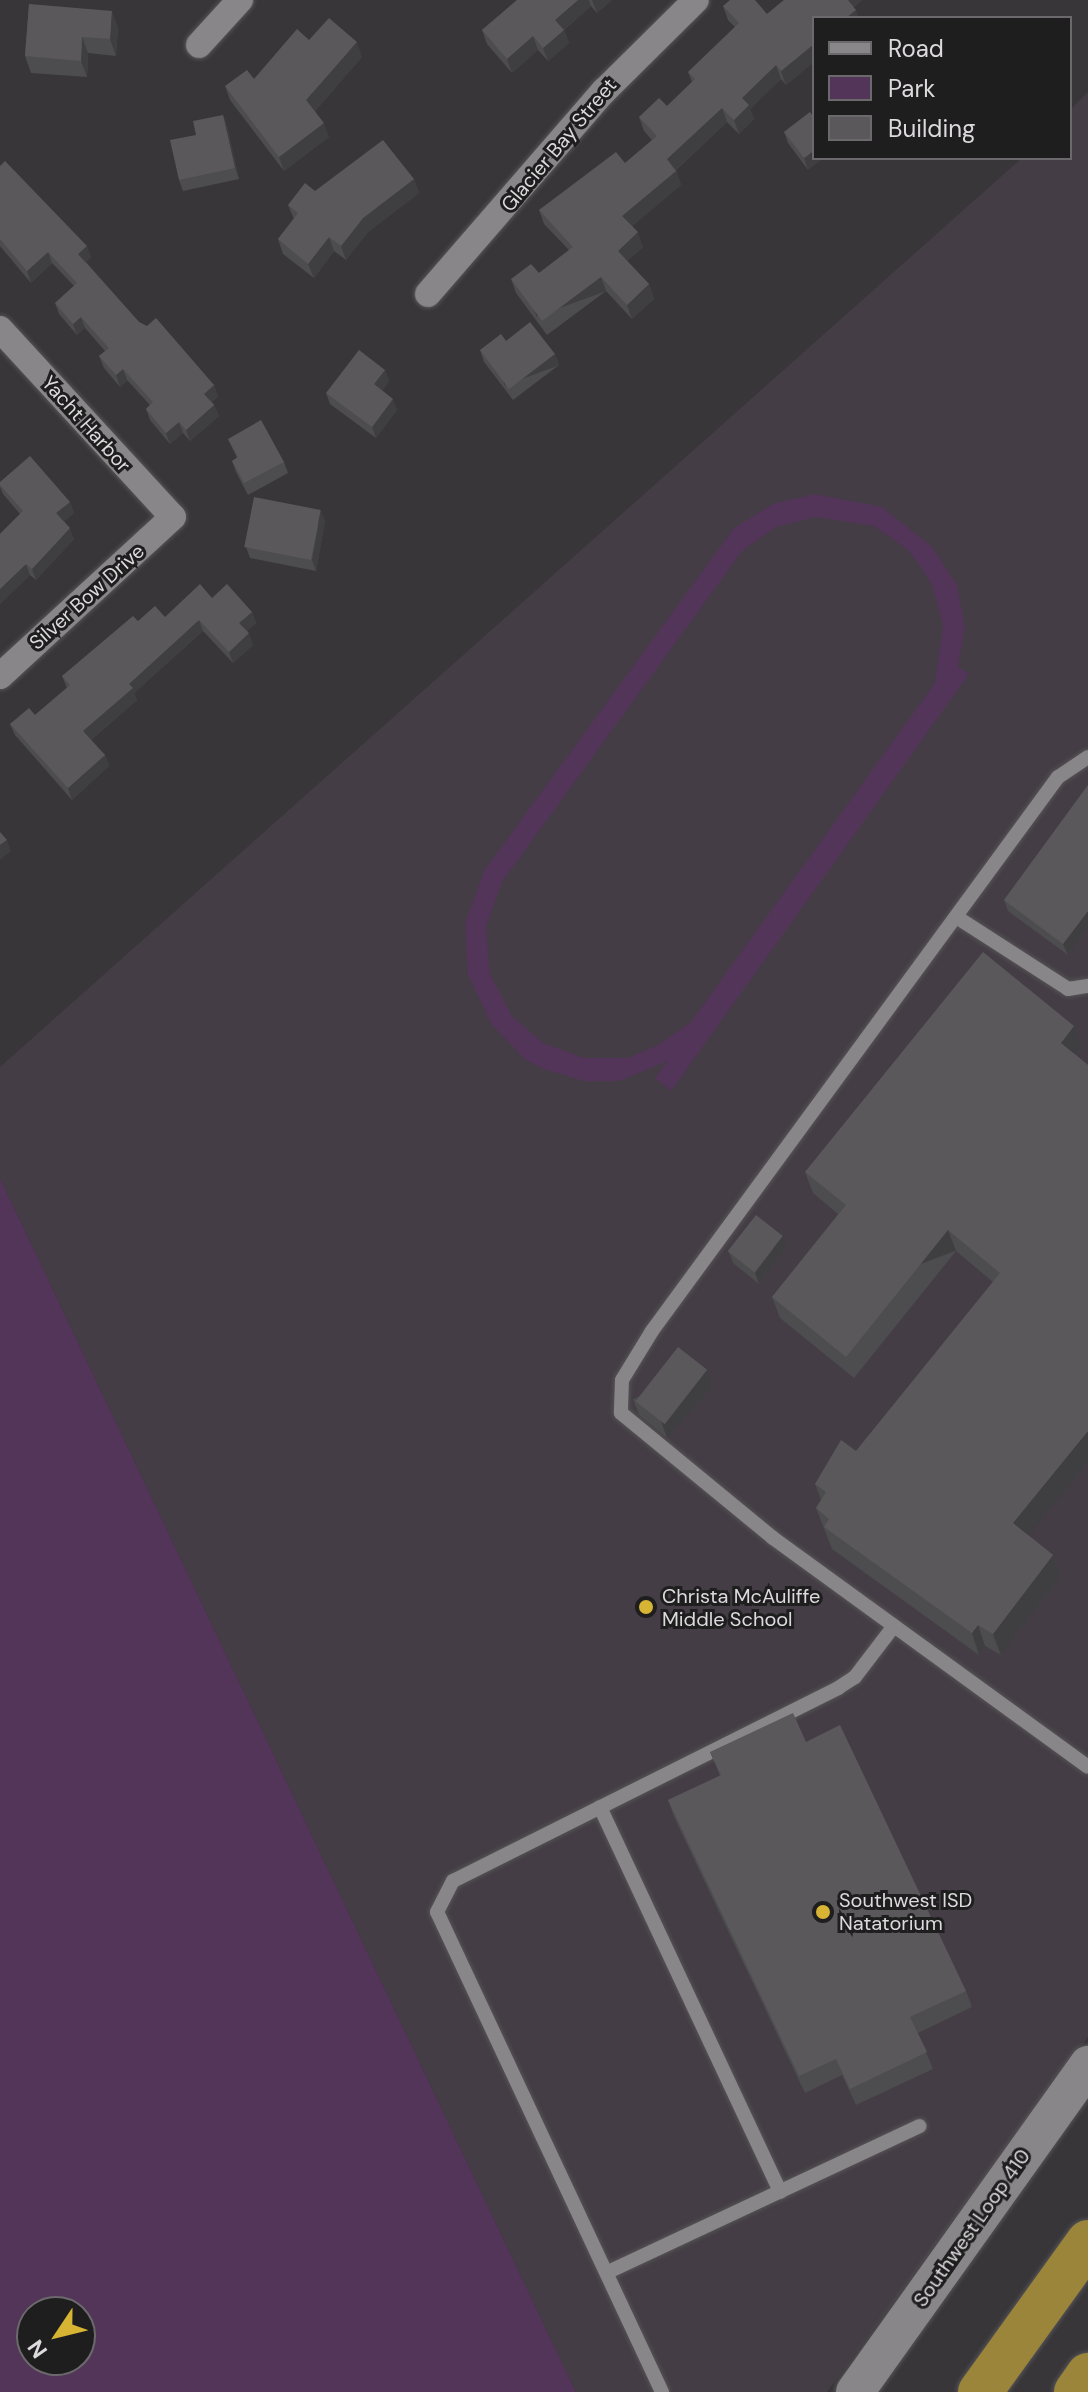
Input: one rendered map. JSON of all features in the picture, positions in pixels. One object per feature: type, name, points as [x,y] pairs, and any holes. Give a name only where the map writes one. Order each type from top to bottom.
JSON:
[{"type":"highway","points":[[980,2392],[1088,2242]]},
{"type":"highway","points":[[1076,2392],[1088,2375]]},
{"type":"main road","name":"Southwest Loop 410","points":[[855,2392],[1088,2065]]},
{"type":"street","points":[[199,45],[240,0]]},
{"type":"street","name":"Glacier Bay Street","points":[[428,294],[604,91],[696,0]]},
{"type":"street","name":"Yacht Harbor","points":[[0,329],[173,517]]},
{"type":"street","name":"Silver Bow Drive","points":[[0,676],[173,517]]},
{"type":"lane","points":[[1088,757],[1058,777],[958,918],[652,1331],[622,1380],[623,1419],[894,1626],[1088,1767]]},
{"type":"lane","points":[[958,918],[1068,989],[1088,986]]},
{"type":"lane","points":[[662,2392],[437,1912],[453,1881],[838,1688],[855,1677],[894,1626]]},
{"type":"lane","points":[[600,1807],[780,2192]]},
{"type":"lane","points":[[608,2272],[920,2126]]},
{"type":"shaded area","name":"Christa McAuliffe Middle School","points":[[1088,92],[1088,2037],[827,2392],[576,2392],[0,1178],[0,1067],[1020,160],[1072,160],[1072,108]]},
{"type":"green space","points":[[815,494],[882,507],[932,547],[957,585],[965,627],[958,667],[969,674],[671,1091],[655,1078],[668,1061],[619,1081],[584,1081],[544,1069],[526,1060],[492,1025],[468,975],[465,923],[484,871],[734,528],[773,504]],"holes":[[[816,517],[874,526],[908,550],[932,585],[943,624],[935,683],[691,1022],[658,1045],[628,1058],[584,1058],[543,1043],[512,1016],[490,974],[486,927],[502,882],[742,551],[776,527]]]},
{"type":"green space","points":[[0,1178],[576,2392],[0,2392]]},
{"type":"building","points":[[517,0],[578,0],[555,20],[564,30],[543,48],[533,36],[507,59],[482,30]]},
{"type":"building","points":[[730,0],[755,0],[767,14],[784,0],[848,0],[856,10],[848,16],[812,16],[812,46],[781,71],[776,65],[742,98],[749,105],[734,120],[722,108],[667,159],[676,171],[622,216],[638,232],[618,251],[649,284],[627,305],[601,277],[542,321],[511,279],[531,264],[539,273],[573,247],[539,210],[616,152],[625,163],[657,136],[639,117],[659,98],[667,106],[695,79],[688,72],[739,23],[723,6]]},
{"type":"building","points":[[29,4],[112,11],[110,39],[82,37],[81,61],[25,56]]},
{"type":"building","points":[[329,18],[357,42],[306,100],[324,123],[279,157],[225,86],[247,70],[254,79],[297,29],[309,40]]},
{"type":"building","points":[[810,112],[812,152],[804,158],[784,132]]},
{"type":"building","points":[[223,115],[235,168],[179,180],[170,140],[196,135],[193,121]]},
{"type":"building","points":[[383,140],[414,179],[363,218],[341,246],[329,237],[308,264],[278,239],[298,213],[288,205],[305,183],[315,191]]},
{"type":"building","points":[[5,161],[87,246],[78,254],[139,322],[147,326],[156,318],[214,385],[204,394],[214,405],[186,430],[179,422],[166,433],[146,409],[153,402],[123,369],[116,375],[99,356],[109,348],[81,317],[73,324],[55,303],[77,283],[48,252],[27,271],[0,239],[0,166]]},
{"type":"building","points":[[530,322],[555,354],[509,389],[480,350],[501,334],[506,341]]},
{"type":"building","points":[[359,350],[385,370],[374,384],[393,399],[372,427],[326,393]]},
{"type":"building","points":[[261,420],[284,462],[244,483],[232,461],[238,457],[228,439]]},
{"type":"building","points":[[30,456],[70,502],[56,513],[70,528],[32,569],[26,564],[0,589],[0,534],[23,511],[0,482]]},
{"type":"building","points":[[254,497],[321,510],[311,560],[244,547]]},
{"type":"building","points":[[200,584],[212,598],[227,584],[252,612],[239,623],[249,633],[229,652],[199,620],[129,684],[133,688],[83,731],[105,755],[68,788],[10,724],[29,708],[35,715],[70,685],[62,676],[133,616],[138,621],[155,606],[165,617]]},
{"type":"building","points":[[1088,785],[1088,911],[1063,944],[1004,900]]},
{"type":"building","points":[[0,832],[7,840],[0,845]]},
{"type":"building","points":[[983,952],[1074,1026],[1061,1043],[1088,1065],[1088,1431],[1013,1523],[1053,1555],[993,1634],[978,1625],[972,1633],[824,1527],[829,1519],[816,1508],[826,1492],[815,1484],[841,1440],[856,1451],[1000,1273],[948,1230],[846,1357],[772,1297],[846,1205],[805,1172]]},
{"type":"building","points":[[756,1215],[783,1236],[754,1272],[728,1251]]},
{"type":"building","points":[[678,1347],[707,1370],[665,1424],[636,1401]]},
{"type":"building","name":"Southwest ISD Natatorium","points":[[793,1713],[806,1742],[840,1725],[966,1991],[910,2017],[927,2052],[850,2089],[836,2059],[799,2076],[668,1800],[721,1775],[710,1752]]},
{"type":"place","name":"Christa McAuliffe Middle School","points":[[646,1607]]},
{"type":"place","name":"Southwest ISD Natatorium","points":[[823,1912]]}]
